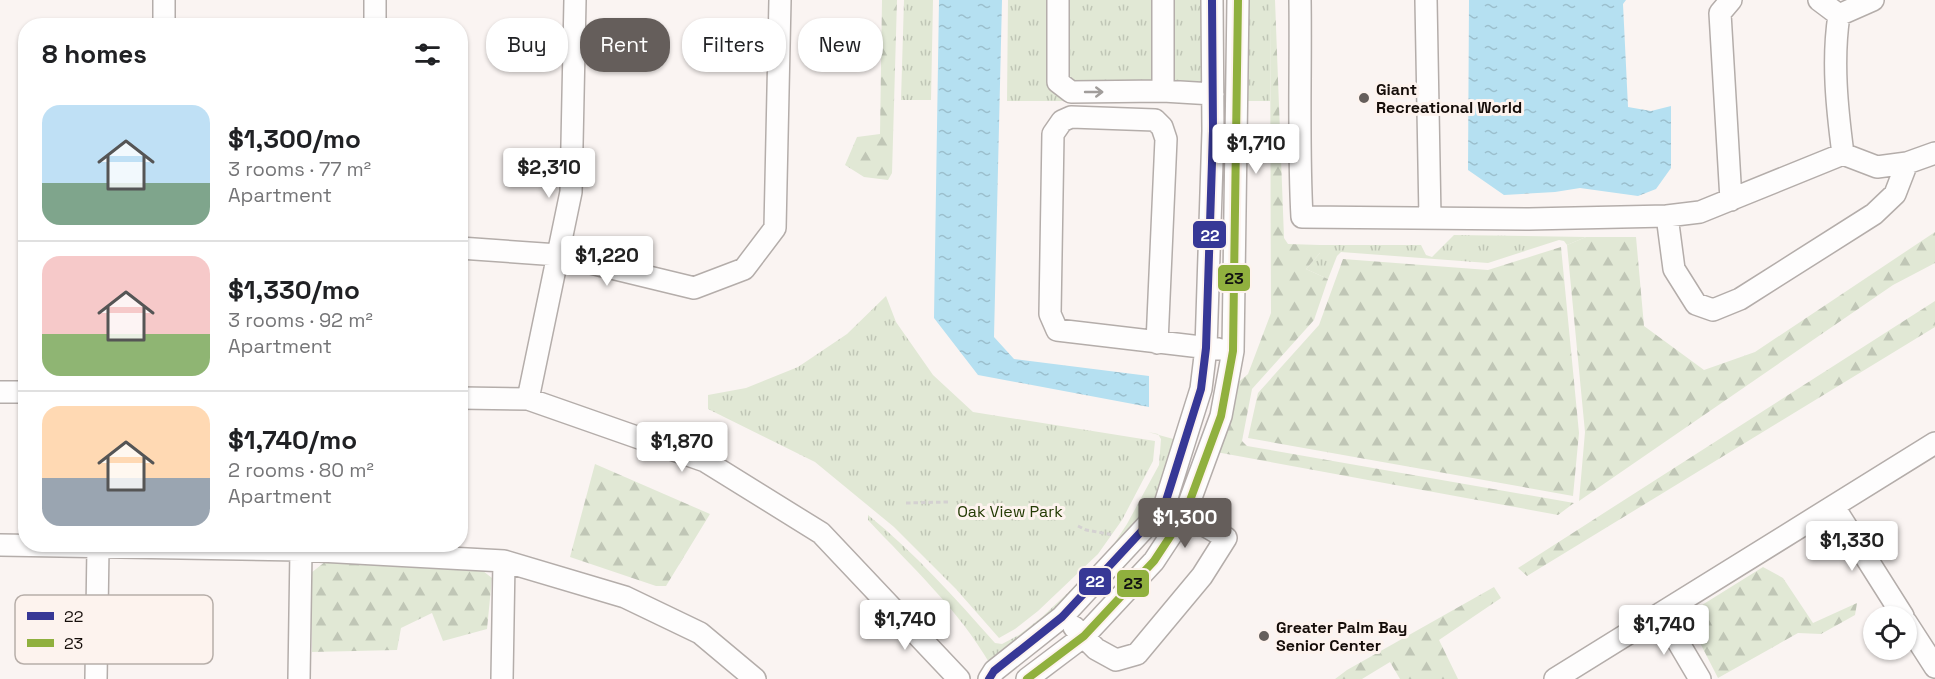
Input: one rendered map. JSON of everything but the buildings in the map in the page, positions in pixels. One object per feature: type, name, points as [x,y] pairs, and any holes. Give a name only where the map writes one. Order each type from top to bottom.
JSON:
[{"type":"street","points":[[164,0],[164,18]]},
{"type":"street","points":[[375,0],[375,18]]},
{"type":"street","points":[[528,399],[571,192],[575,0]]},
{"type":"street","points":[[468,249],[558,255],[694,288],[744,269],[775,228],[780,0]]},
{"type":"street","points":[[1058,0],[1058,82],[1071,92],[1212,94]]},
{"type":"street","points":[[1163,0],[1163,92]]},
{"type":"street","points":[[989,679],[994,671],[1062,617],[1164,507],[1201,389],[1206,348],[1210,250],[1212,0]]},
{"type":"street","points":[[1027,679],[1084,636],[1154,561],[1185,514],[1221,416],[1233,351],[1238,0]]},
{"type":"street","points":[[1300,0],[1299,165],[1302,217],[1667,216],[1700,212],[1843,154],[1877,167],[1907,163],[1935,153]]},
{"type":"street","points":[[1426,0],[1430,218]]},
{"type":"street","points":[[1731,0],[1720,14],[1731,200]]},
{"type":"street","points":[[1819,0],[1839,15]]},
{"type":"street","points":[[1839,15],[1873,0]]},
{"type":"street","points":[[1839,15],[1835,40],[1837,104],[1843,154]]},
{"type":"street","points":[[1157,343],[1166,139],[1162,127],[1155,120],[1071,117],[1062,121],[1053,134],[1050,314],[1057,330],[1157,343],[1233,351]]},
{"type":"street","points":[[1667,216],[1674,269],[1696,304],[1713,310],[1740,299],[1874,214],[1895,194],[1907,163]]},
{"type":"street","points":[[0,392],[18,392]]},
{"type":"street","points":[[468,398],[528,399],[705,460],[821,532],[959,679]]},
{"type":"street","points":[[1555,679],[1935,443]]},
{"type":"street","points":[[1062,617],[1096,649],[1116,660],[1137,654],[1202,576],[1226,537],[1185,514],[1164,507]]},
{"type":"street","points":[[1834,507],[1897,606]]},
{"type":"street","points":[[0,545],[18,545]]},
{"type":"street","points":[[97,595],[98,552]]},
{"type":"street","points":[[299,679],[301,552]]},
{"type":"street","points":[[338,552],[504,561],[625,597],[700,633],[755,679]]},
{"type":"street","points":[[502,679],[504,561]]},
{"type":"street","points":[[1661,613],[1700,679]]},
{"type":"street","points":[[1917,639],[1935,667]]},
{"type":"street","points":[[96,664],[96,679]]},
{"type":"path","points":[[906,503],[948,502]]},
{"type":"path","points":[[1078,526],[1086,530],[1116,536]]},
{"type":"green space","points":[[882,0],[897,0],[892,173],[888,180],[864,177],[845,165],[857,137],[880,134],[881,72],[883,72]]},
{"type":"green space","points":[[904,0],[933,0],[931,100],[901,100]]},
{"type":"green space","points":[[1008,0],[1204,0],[1205,101],[1007,101]]},
{"type":"green space","points":[[1246,0],[1270,0],[1270,101],[1245,101]]},
{"type":"green space","points":[[1270,0],[1275,0],[1284,238],[1288,244],[1320,245],[1320,253],[1306,269],[1328,279],[1314,320],[1252,389],[1242,441],[1247,446],[1574,503],[1558,515],[1216,452],[1235,385],[1248,374],[1271,313]]},
{"type":"green space","points":[[1935,232],[1935,263],[1893,285],[1579,501],[1585,432],[1567,245],[1586,237],[1636,237],[1644,326],[1704,370],[1755,352]]},
{"type":"green space","points":[[1454,235],[1586,237],[1567,245],[1564,241],[1559,240],[1488,263],[1341,252],[1337,256],[1328,279],[1306,269],[1320,253],[1320,245],[1421,245],[1426,255],[1432,257]]},
{"type":"green space","points":[[1561,247],[1579,433],[1573,496],[1248,438],[1258,393],[1319,325],[1343,259],[1488,270]]},
{"type":"green space","name":"Oak View Park","points":[[886,296],[896,322],[933,375],[973,412],[1155,441],[1153,461],[1122,520],[1098,554],[1038,611],[999,638],[956,589],[894,527],[815,462],[708,409],[708,395],[746,388],[798,367],[847,334]]},
{"type":"green space","points":[[1935,301],[1935,327],[1527,576],[1518,568]]},
{"type":"green space","points":[[1159,435],[1177,440],[1157,503],[1057,610],[990,664],[978,644],[949,607],[868,520],[868,515],[918,560],[995,643],[1002,644],[1019,635],[1042,617],[1104,559],[1127,524],[1159,465],[1161,439]]},
{"type":"green space","points":[[595,464],[710,514],[666,586],[656,586],[570,557]]},
{"type":"green space","points":[[326,561],[474,564],[492,578],[487,629],[443,641],[432,613],[401,628],[397,650],[312,652],[311,573]]},
{"type":"green space","points":[[1763,567],[1783,578],[1813,623],[1857,603],[1855,615],[1821,634],[1798,633],[1718,678],[1698,639],[1702,605]]},
{"type":"green space","points":[[1494,587],[1501,598],[1439,640],[1458,679],[1400,679],[1390,662],[1362,679],[1335,679],[1347,670]]},
{"type":"water","points":[[939,0],[1002,0],[994,337],[1014,359],[1149,376],[1149,407],[978,375],[934,318]]},
{"type":"water","points":[[1469,0],[1626,0],[1623,4],[1628,107],[1651,111],[1671,106],[1671,168],[1656,189],[1638,196],[1580,188],[1504,195],[1468,170]]},
{"type":"transit line","name":"22","points":[[989,679],[994,671],[1062,617],[1164,507],[1201,389],[1206,348],[1213,131],[1212,0]]},
{"type":"transit line","name":"23","points":[[1027,679],[1084,636],[1154,561],[1185,514],[1221,416],[1233,351],[1238,0]]},
{"type":"place","name":"Giant Recreational World","points":[[1364,98]]},
{"type":"place","name":"Greater Palm Bay Senior Center","points":[[1264,636]]}]
